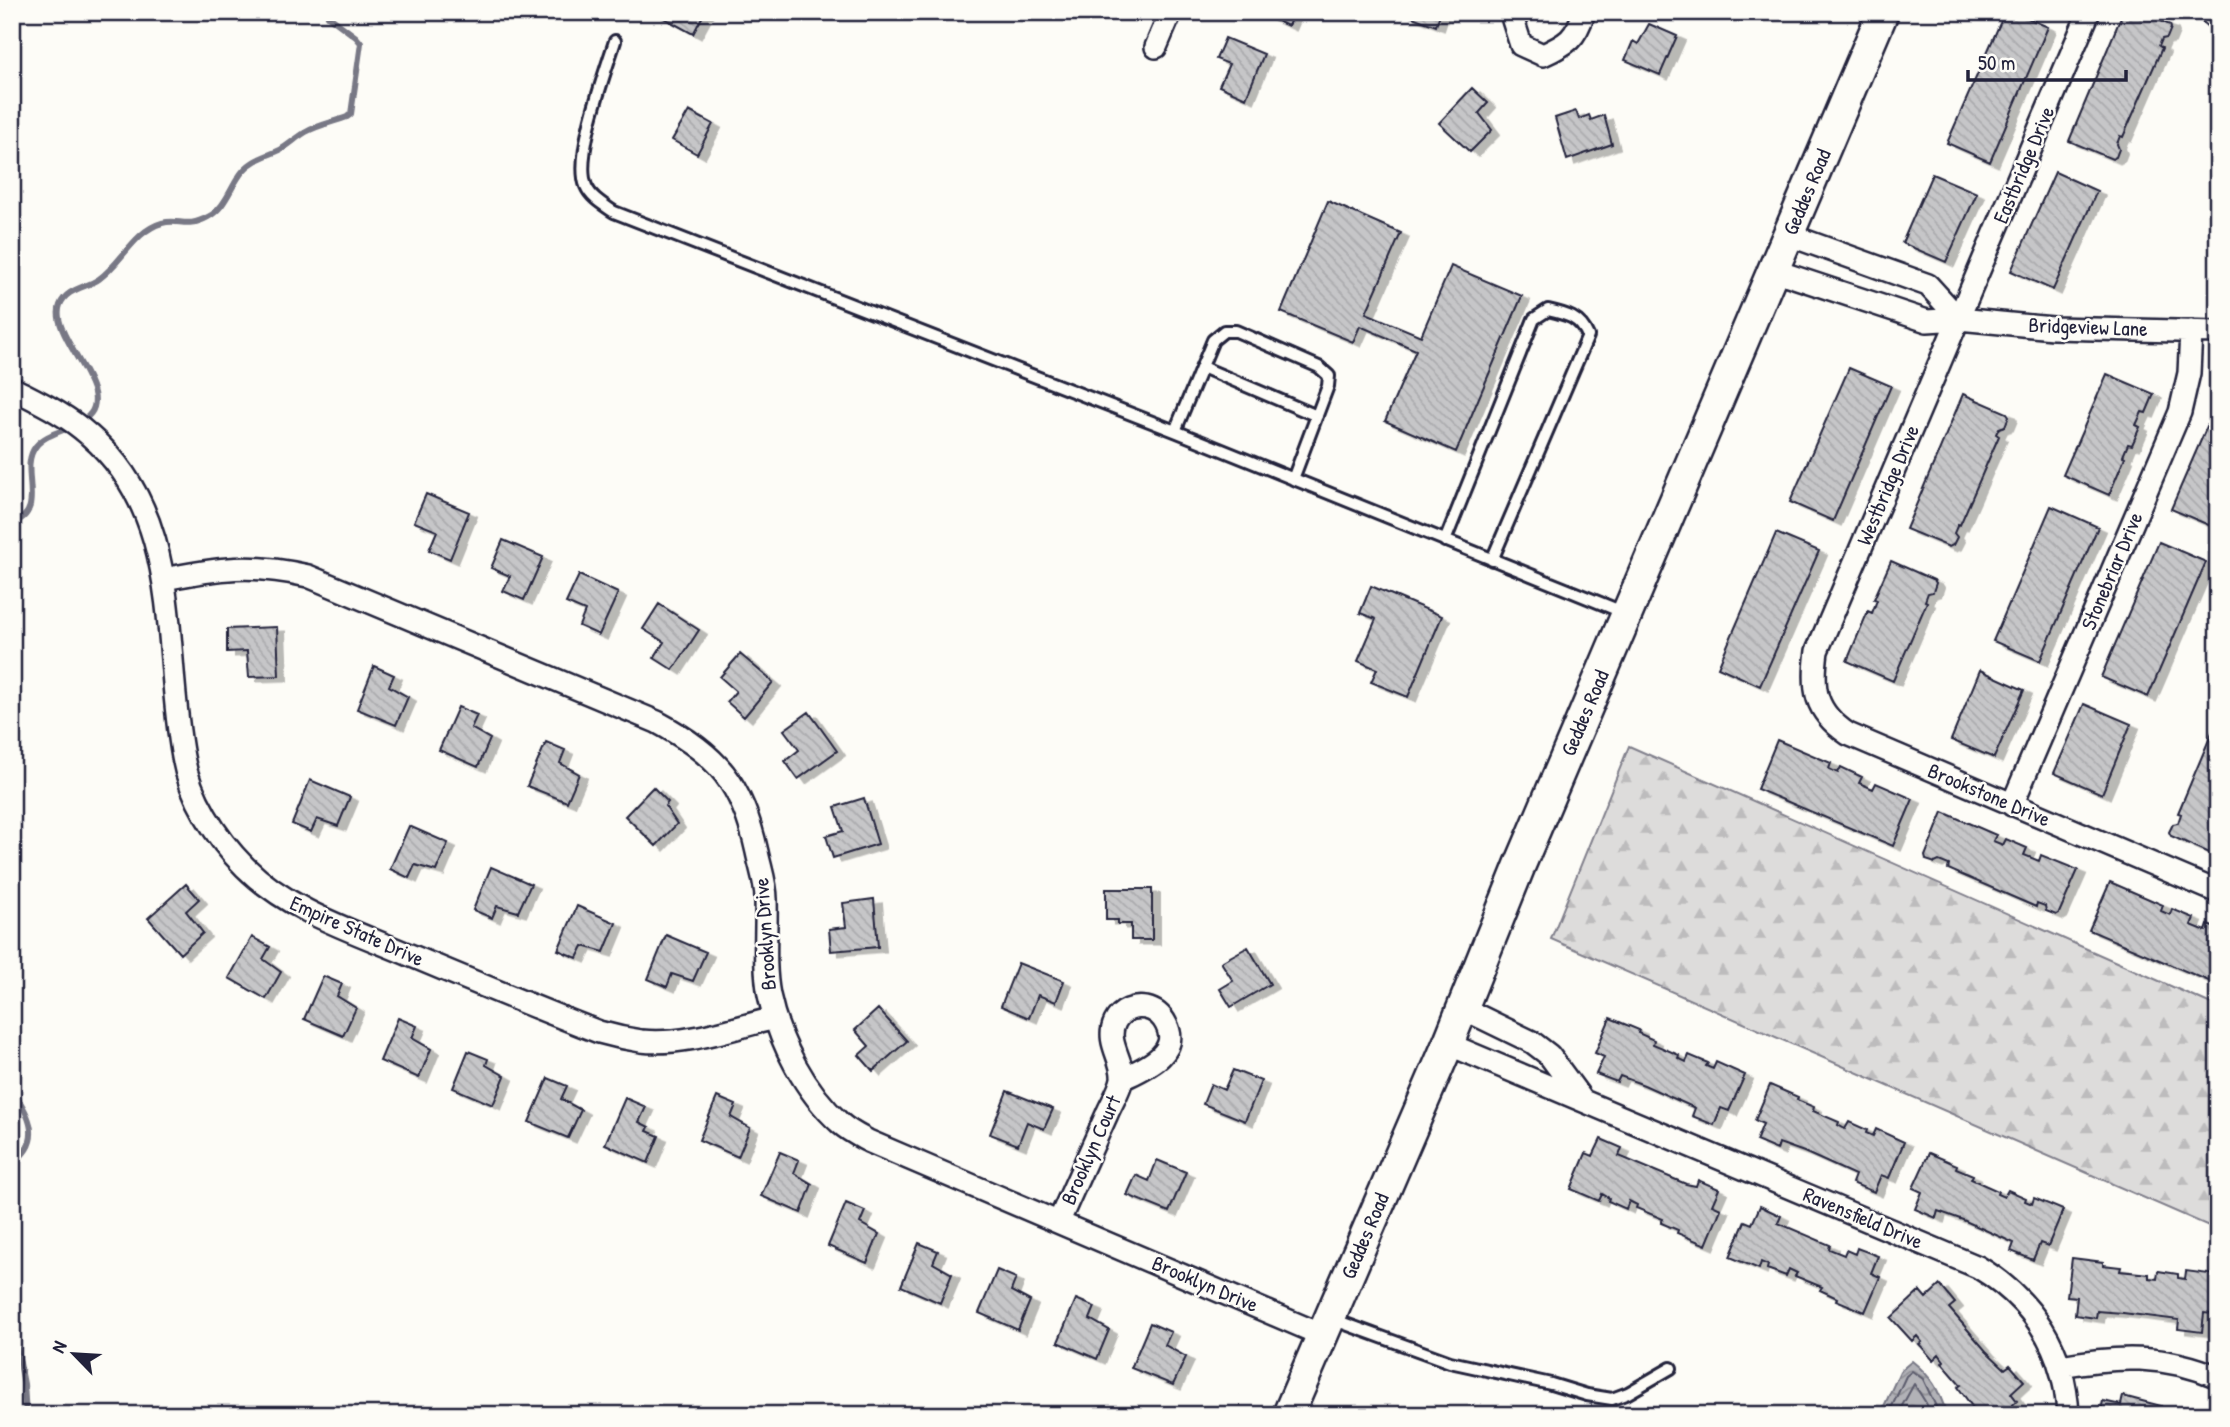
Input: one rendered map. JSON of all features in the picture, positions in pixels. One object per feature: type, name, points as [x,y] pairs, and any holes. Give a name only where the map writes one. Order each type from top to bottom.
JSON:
[{"type":"main road","name":"Geddes Road","points":[[1288,1415],[1448,1044],[1520,865],[1883,12]]},
{"type":"street","points":[[1156,47],[1171,12]]},
{"type":"street","points":[[1520,12],[1513,20],[1521,45],[1543,55],[1570,43],[1584,12]]},
{"type":"street","name":"Eastbridge Drive","points":[[1959,318],[2088,12]]},
{"type":"street","points":[[2209,12],[2218,20]]},
{"type":"street","points":[[1789,235],[1928,285],[1959,318]]},
{"type":"street","name":"Bridgeview Lane","points":[[1773,270],[1927,321],[1959,318],[2053,328],[2218,332]]},
{"type":"street","name":"Westbridge Drive","points":[[1817,651],[1959,318]]},
{"type":"street","name":"Stonebriar Drive","points":[[2012,805],[2180,412],[2189,373],[2191,331]]},
{"type":"street","name":"Empire State Drive","points":[[12,388],[74,422],[92,436],[110,455],[139,498],[152,526],[164,579],[183,758],[194,793],[223,841],[263,884],[313,914],[599,1032],[643,1041],[672,1041],[775,1017]]},
{"type":"street","name":"Brooklyn Drive","points":[[164,579],[231,567],[271,569],[308,576],[657,722],[705,751],[729,777],[752,829],[766,896],[765,951],[768,993],[775,1017],[793,1061],[806,1084],[822,1105],[843,1125],[868,1141],[1059,1221],[1326,1327]]},
{"type":"street","name":"Brookstone Drive","points":[[1817,651],[1814,679],[1817,698],[1827,716],[1848,734],[2218,892]]},
{"type":"street","points":[[1462,1008],[1532,1042],[1549,1055],[1581,1099]]},
{"type":"street","name":"Ravensfield Drive","points":[[1448,1044],[1978,1267],[2010,1288],[2041,1326],[2060,1366],[2068,1415]]},
{"type":"street","name":"Brooklyn Court","points":[[1059,1221],[1122,1079]]},
{"type":"street","points":[[2060,1366],[2099,1360],[2143,1358],[2187,1366],[2218,1377]]},
{"type":"lane","points":[[615,41],[582,164],[586,187],[596,200],[614,212],[1175,431],[1627,614]]},
{"type":"lane","points":[[1445,541],[1534,319],[1548,310],[1565,314],[1583,325],[1588,336],[1492,560]]},
{"type":"lane","points":[[1175,431],[1213,340],[1224,331],[1236,331],[1319,367],[1329,376],[1328,386],[1293,479]]},
{"type":"lane","points":[[1202,367],[1317,416]]},
{"type":"lane","points":[[1326,1327],[1450,1362],[1612,1399],[1628,1393],[1671,1367]]},
{"type":"green space","points":[[1629,746],[2218,1007],[2218,1230],[1551,939]]},
{"type":"water","points":[[1912,1361],[1934,1385],[1947,1415],[1880,1415],[1900,1371]]},
{"type":"building","points":[[653,12],[705,12],[693,34]]},
{"type":"building","points":[[1294,12],[1288,26],[1261,14]]},
{"type":"building","points":[[1408,12],[1446,12],[1444,16],[1440,14],[1436,26],[1407,15]]},
{"type":"building","points":[[2005,12],[2014,12],[2048,27],[1990,162],[1947,143]]},
{"type":"building","points":[[2123,12],[2141,12],[2170,25],[2171,28],[2167,38],[2162,39],[2159,46],[2162,48],[2123,137],[2120,136],[2116,157],[2112,159],[2069,141]]},
{"type":"building","points":[[1649,24],[1677,36],[1660,75],[1625,60],[1633,41],[1638,44]]},
{"type":"building","points":[[1225,38],[1264,54],[1246,98],[1219,86],[1229,64],[1216,59]]},
{"type":"building","points":[[1472,88],[1488,103],[1479,113],[1492,130],[1470,152],[1439,123]]},
{"type":"building","points":[[689,111],[713,124],[697,154],[672,140]]},
{"type":"building","points":[[1576,111],[1579,119],[1589,115],[1591,120],[1604,115],[1612,144],[1567,160],[1555,118]]},
{"type":"building","points":[[2055,172],[2097,191],[2053,290],[2011,271]]},
{"type":"building","points":[[1932,174],[1977,193],[1946,262],[1902,243]]},
{"type":"building","points":[[1328,201],[1401,233],[1366,313],[1421,336],[1451,266],[1522,296],[1456,452],[1385,421],[1416,350],[1360,326],[1353,342],[1281,312]]},
{"type":"building","points":[[1849,368],[1891,386],[1833,521],[1790,502]]},
{"type":"building","points":[[2107,374],[2154,394],[2146,413],[2142,412],[2136,425],[2140,427],[2132,445],[2128,444],[2109,495],[2063,475]]},
{"type":"building","points":[[1963,394],[2009,416],[2005,426],[1999,428],[1996,434],[1999,436],[1954,533],[1957,537],[1949,547],[1906,529]]},
{"type":"building","points":[[2218,401],[2218,529],[2171,509]]},
{"type":"building","points":[[426,494],[469,512],[450,559],[429,550],[437,531],[414,522]]},
{"type":"building","points":[[2051,506],[2098,527],[2040,661],[1993,641]]},
{"type":"building","points":[[1776,533],[1819,551],[1760,686],[1718,667]]},
{"type":"building","points":[[503,540],[543,557],[524,600],[503,591],[510,576],[491,568]]},
{"type":"building","points":[[2159,542],[2206,562],[2148,697],[2101,677]]},
{"type":"building","points":[[1891,561],[1936,583],[1933,592],[1928,593],[1927,602],[1893,681],[1847,661],[1868,611],[1872,613],[1877,600],[1874,599]]},
{"type":"building","points":[[579,575],[618,593],[599,635],[579,626],[585,611],[566,603]]},
{"type":"building","points":[[1371,586],[1442,616],[1408,697],[1371,682],[1377,669],[1358,661],[1376,619],[1360,613]]},
{"type":"building","points":[[659,604],[699,630],[673,670],[654,658],[664,642],[643,629]]},
{"type":"building","points":[[277,627],[279,676],[249,677],[247,651],[227,652],[227,629]]},
{"type":"building","points":[[740,654],[773,682],[744,717],[727,702],[736,691],[720,677]]},
{"type":"building","points":[[374,666],[394,675],[389,686],[408,697],[396,725],[357,709]]},
{"type":"building","points":[[1980,670],[2024,690],[1994,758],[1951,740]]},
{"type":"building","points":[[2084,704],[2131,724],[2102,794],[2054,773]]},
{"type":"building","points":[[458,707],[477,715],[471,728],[490,739],[478,767],[439,750]]},
{"type":"building","points":[[809,712],[837,751],[798,779],[785,761],[799,750],[784,730]]},
{"type":"building","points":[[2216,723],[2218,846],[2214,855],[2171,836],[2169,832],[2173,824],[2178,823],[2181,814],[2178,813]]},
{"type":"building","points":[[1777,740],[1831,763],[1829,769],[1838,773],[1841,767],[1862,777],[1859,783],[1873,789],[1876,783],[1913,799],[1893,846],[1757,789]]},
{"type":"building","points":[[546,742],[565,750],[560,763],[579,774],[567,802],[527,786]]},
{"type":"building","points":[[310,780],[350,797],[338,826],[317,819],[311,832],[292,824]]},
{"type":"building","points":[[653,787],[668,802],[665,806],[677,824],[656,846],[625,816]]},
{"type":"building","points":[[864,798],[878,844],[833,858],[826,836],[843,831],[835,807]]},
{"type":"building","points":[[1943,812],[1996,835],[1993,841],[2003,845],[2006,839],[2027,848],[2024,855],[2039,861],[2041,855],[2078,870],[2059,913],[2056,915],[2046,911],[2045,906],[2037,903],[2036,907],[1948,869],[1949,865],[1939,861],[1935,863],[1926,860],[1925,856]]},
{"type":"building","points":[[409,826],[448,843],[436,871],[415,865],[409,878],[390,869]]},
{"type":"building","points":[[491,867],[531,884],[518,912],[497,906],[492,918],[473,910]]},
{"type":"building","points":[[2110,882],[2163,905],[2161,911],[2170,915],[2172,909],[2194,918],[2191,925],[2206,931],[2208,925],[2218,929],[2218,985],[2089,930]]},
{"type":"building","points":[[186,884],[199,899],[186,911],[203,933],[180,954],[148,918]]},
{"type":"building","points":[[1106,889],[1152,889],[1152,940],[1131,940],[1131,924],[1106,920]]},
{"type":"building","points":[[874,899],[878,947],[831,951],[829,929],[846,927],[843,903]]},
{"type":"building","points":[[577,906],[616,923],[604,952],[583,946],[577,958],[558,950]]},
{"type":"building","points":[[666,935],[706,952],[693,981],[672,974],[667,987],[648,979]]},
{"type":"building","points":[[252,937],[270,947],[263,959],[281,972],[266,999],[229,978]]},
{"type":"building","points":[[1248,947],[1270,984],[1231,1007],[1220,989],[1233,981],[1221,962]]},
{"type":"building","points":[[1018,963],[1064,981],[1056,1002],[1038,995],[1029,1018],[1001,1006]]},
{"type":"building","points":[[323,976],[342,984],[337,996],[356,1008],[343,1036],[304,1019]]},
{"type":"building","points":[[878,1009],[907,1041],[873,1071],[859,1055],[869,1046],[855,1030]]},
{"type":"building","points":[[398,1018],[417,1026],[412,1038],[431,1049],[419,1078],[380,1061]]},
{"type":"building","points":[[1610,1018],[1639,1030],[1638,1033],[1654,1040],[1653,1044],[1679,1055],[1678,1058],[1686,1062],[1689,1055],[1708,1063],[1706,1066],[1713,1069],[1716,1062],[1745,1075],[1729,1111],[1721,1108],[1714,1125],[1692,1116],[1695,1108],[1644,1085],[1620,1076],[1617,1082],[1596,1074],[1604,1057],[1595,1053]]},
{"type":"building","points":[[468,1051],[488,1059],[486,1065],[505,1076],[493,1105],[453,1088]]},
{"type":"building","points":[[1233,1070],[1261,1081],[1245,1121],[1203,1104],[1211,1084],[1224,1090]]},
{"type":"building","points":[[548,1078],[567,1086],[561,1099],[581,1110],[568,1138],[529,1122]]},
{"type":"building","points":[[1770,1085],[1798,1097],[1797,1100],[1814,1107],[1813,1111],[1839,1122],[1838,1125],[1845,1129],[1849,1122],[1867,1130],[1866,1133],[1873,1136],[1876,1129],[1904,1142],[1889,1178],[1881,1175],[1874,1192],[1852,1183],[1855,1175],[1804,1152],[1779,1143],[1777,1150],[1756,1141],[1763,1124],[1755,1120]]},
{"type":"building","points":[[1007,1091],[1053,1109],[1044,1129],[1027,1122],[1018,1145],[990,1134]]},
{"type":"building","points":[[717,1097],[736,1105],[731,1117],[750,1128],[738,1157],[699,1140]]},
{"type":"building","points":[[625,1098],[646,1107],[639,1122],[649,1127],[647,1131],[659,1136],[648,1163],[605,1144]]},
{"type":"building","points":[[1601,1139],[1622,1148],[1619,1156],[1686,1184],[1696,1186],[1698,1180],[1719,1189],[1712,1205],[1721,1209],[1706,1245],[1677,1233],[1678,1230],[1661,1223],[1663,1219],[1636,1208],[1637,1205],[1629,1201],[1626,1209],[1608,1201],[1609,1198],[1602,1194],[1599,1201],[1571,1189],[1586,1153],[1593,1156]]},
{"type":"building","points":[[780,1152],[799,1160],[794,1173],[812,1184],[801,1213],[761,1196]]},
{"type":"building","points":[[1929,1153],[1957,1165],[1956,1168],[1973,1175],[1971,1179],[1998,1191],[1997,1194],[2004,1197],[2008,1190],[2026,1198],[2025,1201],[2032,1204],[2034,1198],[2063,1210],[2048,1246],[2040,1243],[2033,1260],[2011,1251],[2014,1243],[1963,1220],[1938,1211],[1936,1218],[1915,1209],[1922,1192],[1913,1188]]},
{"type":"building","points":[[1157,1160],[1186,1172],[1169,1212],[1127,1195],[1136,1175],[1149,1181]]},
{"type":"building","points":[[846,1203],[865,1211],[860,1223],[879,1234],[867,1263],[828,1246]]},
{"type":"building","points":[[1760,1206],[1781,1216],[1778,1223],[1830,1245],[1829,1249],[1844,1255],[1846,1250],[1855,1254],[1857,1248],[1878,1256],[1871,1273],[1880,1277],[1865,1312],[1836,1300],[1837,1298],[1820,1290],[1822,1287],[1795,1276],[1797,1273],[1789,1269],[1786,1276],[1767,1269],[1768,1265],[1761,1262],[1759,1269],[1730,1257],[1745,1221],[1752,1224]]},
{"type":"building","points":[[919,1243],[938,1251],[933,1263],[952,1274],[940,1303],[901,1286]]},
{"type":"building","points":[[2072,1258],[2103,1262],[2103,1265],[2121,1267],[2120,1271],[2149,1274],[2149,1278],[2157,1279],[2158,1271],[2178,1274],[2178,1278],[2185,1279],[2186,1271],[2217,1275],[2212,1314],[2204,1313],[2202,1332],[2178,1329],[2179,1320],[2097,1311],[2096,1318],[2075,1315],[2077,1297],[2067,1296]]},
{"type":"building","points":[[997,1270],[1016,1278],[1011,1291],[1030,1301],[1018,1330],[979,1313]]},
{"type":"building","points":[[1940,1285],[1955,1303],[1949,1308],[1986,1351],[2005,1369],[2010,1365],[2024,1381],[2011,1393],[2017,1401],[2002,1415],[1978,1415],[1958,1387],[1961,1385],[1942,1363],[1944,1361],[1939,1354],[1933,1360],[1919,1344],[1922,1342],[1917,1336],[1912,1341],[1891,1318],[1920,1291],[1926,1298]]},
{"type":"building","points":[[1076,1299],[1095,1307],[1090,1319],[1109,1330],[1097,1359],[1058,1342]]},
{"type":"building","points":[[1150,1323],[1171,1332],[1165,1345],[1186,1357],[1173,1385],[1131,1368]]},
{"type":"building","points":[[2123,1396],[2161,1406],[2158,1415],[2100,1415],[2103,1401],[2121,1405]]},
{"type":"waterway","points":[[79,422],[92,412],[95,399],[91,384],[64,334],[59,319],[63,299],[99,279],[152,227],[168,222],[194,222],[208,217],[219,208],[243,171],[251,164],[280,150],[303,134],[351,114],[361,43],[328,16],[327,12]]},
{"type":"waterway","points":[[12,523],[29,510],[29,466],[36,446],[47,437],[70,427]]},
{"type":"waterway","points":[[12,1090],[24,1109],[31,1128],[28,1146],[12,1163]]},
{"type":"waterway","points":[[12,1322],[24,1384],[26,1415]]}]
